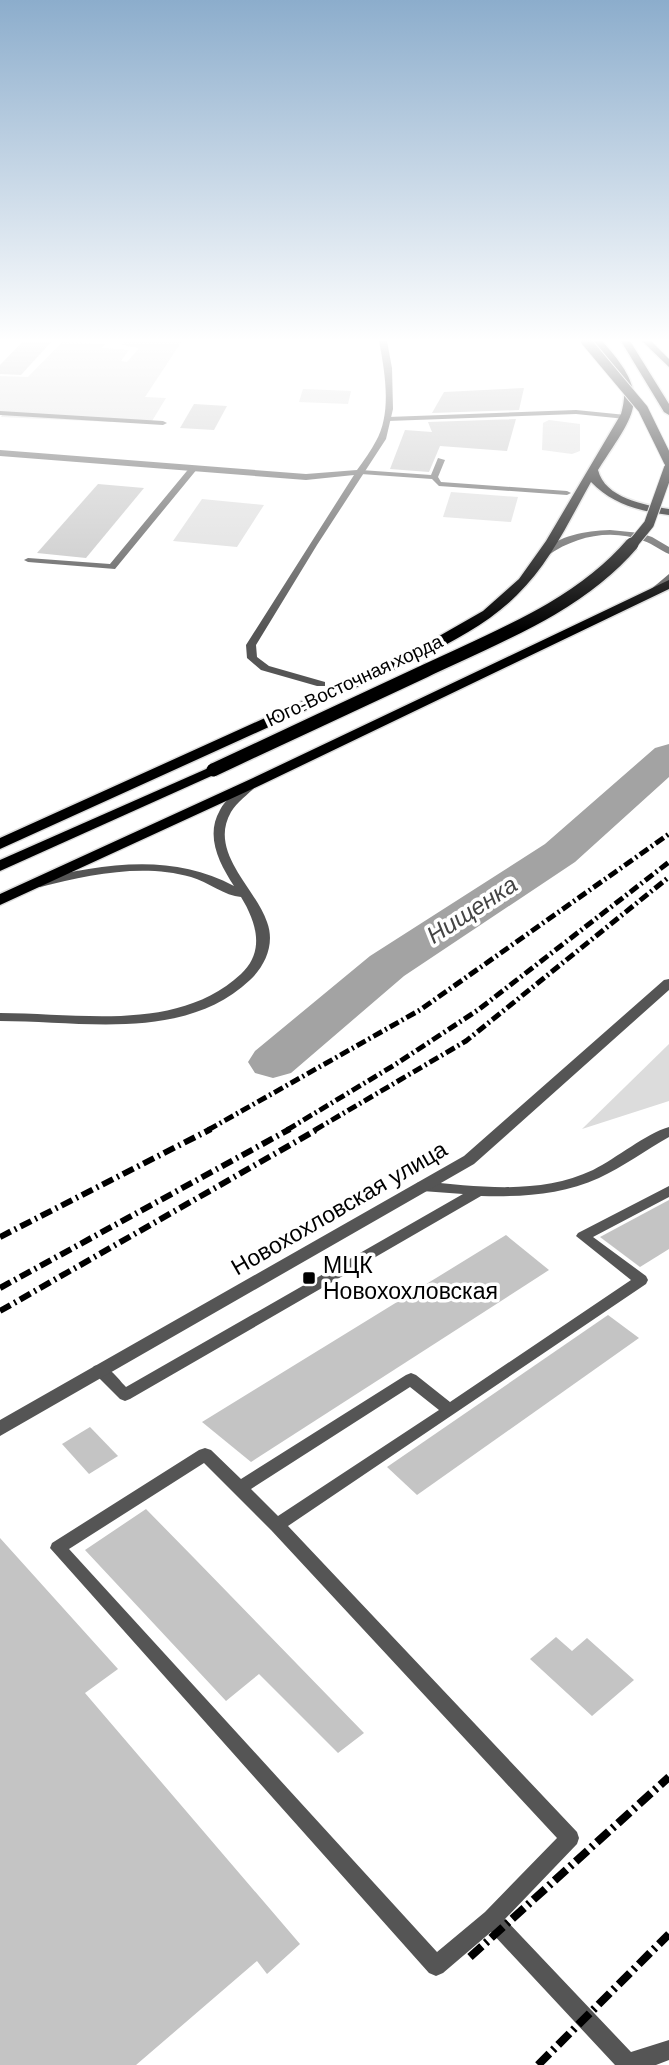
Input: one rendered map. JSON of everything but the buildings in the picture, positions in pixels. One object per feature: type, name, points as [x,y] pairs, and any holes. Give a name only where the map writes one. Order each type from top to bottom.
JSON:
[{"type":"main road","points":[[0,844],[418,654],[458,633],[498,606],[523,582],[545,553],[613,437]]},
{"type":"main road","points":[[657,437],[669,461]]},
{"type":"main road","name":"Юго-Восточная хорда","points":[[0,866],[213,770],[524,624],[578,591],[620,558],[649,524],[669,468]]},
{"type":"main road","points":[[593,470],[594,480],[615,498],[648,509],[669,512]]},
{"type":"main road","points":[[0,900],[669,586]]},
{"type":"street","points":[[321,684],[265,668],[252,658],[251,645],[382,437]]},
{"type":"street","points":[[0,445],[360,472]]},
{"type":"street","points":[[0,453],[306,477],[360,472]]},
{"type":"street","points":[[545,553],[574,537],[604,533],[638,536],[664,546],[669,551]]},
{"type":"street","points":[[653,593],[669,577]]},
{"type":"street","points":[[0,1017],[36,1015],[138,1020],[162,1017],[207,1003],[241,982],[262,957],[265,930],[254,906],[228,871],[219,832],[227,807],[237,795],[258,780]]},
{"type":"street","points":[[32,885],[107,870],[173,869],[220,882],[243,895],[254,906]]},
{"type":"street","name":"Новохохловская улица","points":[[0,1429],[469,1160],[669,983]]},
{"type":"lane","points":[[434,477],[442,460]]},
{"type":"lane","points":[[28,560],[112,567],[194,468]]},
{"type":"lane","points":[[360,472],[434,477]]},
{"type":"lane","points":[[434,477],[439,484],[568,493]]},
{"type":"lane","points":[[422,1186],[546,1190],[585,1179],[669,1131]]},
{"type":"lane","points":[[99,1370],[125,1395],[481,1190]]},
{"type":"lane","points":[[277,1525],[641,1280],[583,1236],[669,1191]]},
{"type":"lane","points":[[240,1489],[411,1379],[450,1410]]},
{"type":"lane","points":[[205,1454],[240,1489],[277,1525],[570,1838],[492,1919],[436,1966],[58,1548],[205,1454]]},
{"type":"lane","points":[[492,1919],[627,2064],[669,2050]]},
{"type":"shaded area","points":[[542,437],[580,437],[580,451],[572,454],[542,450]]},
{"type":"shaded area","points":[[451,492],[518,497],[511,522],[443,517]]},
{"type":"shaded area","points":[[202,499],[264,505],[237,547],[173,541]]},
{"type":"shaded area","points":[[669,1044],[669,1101],[582,1129]]},
{"type":"waterway","name":"Нищенка","points":[[273,1062],[387,966],[560,853],[669,756]]},
{"type":"railway","points":[[208,1130],[420,1010],[669,834]]},
{"type":"railway","points":[[287,1130],[396,1064],[478,1010],[669,862]]},
{"type":"railway","points":[[315,1130],[466,1041],[669,877]]},
{"type":"railway","points":[[0,1237],[211,1129]]},
{"type":"railway","points":[[0,1288],[290,1129]]},
{"type":"railway","points":[[0,1311],[318,1129]]},
{"type":"railway","points":[[470,1957],[669,1777]]},
{"type":"railway","points":[[538,2065],[669,1934]]},
{"type":"place","name":"МЦК Новохохловская","points":[[309,1278]]}]
